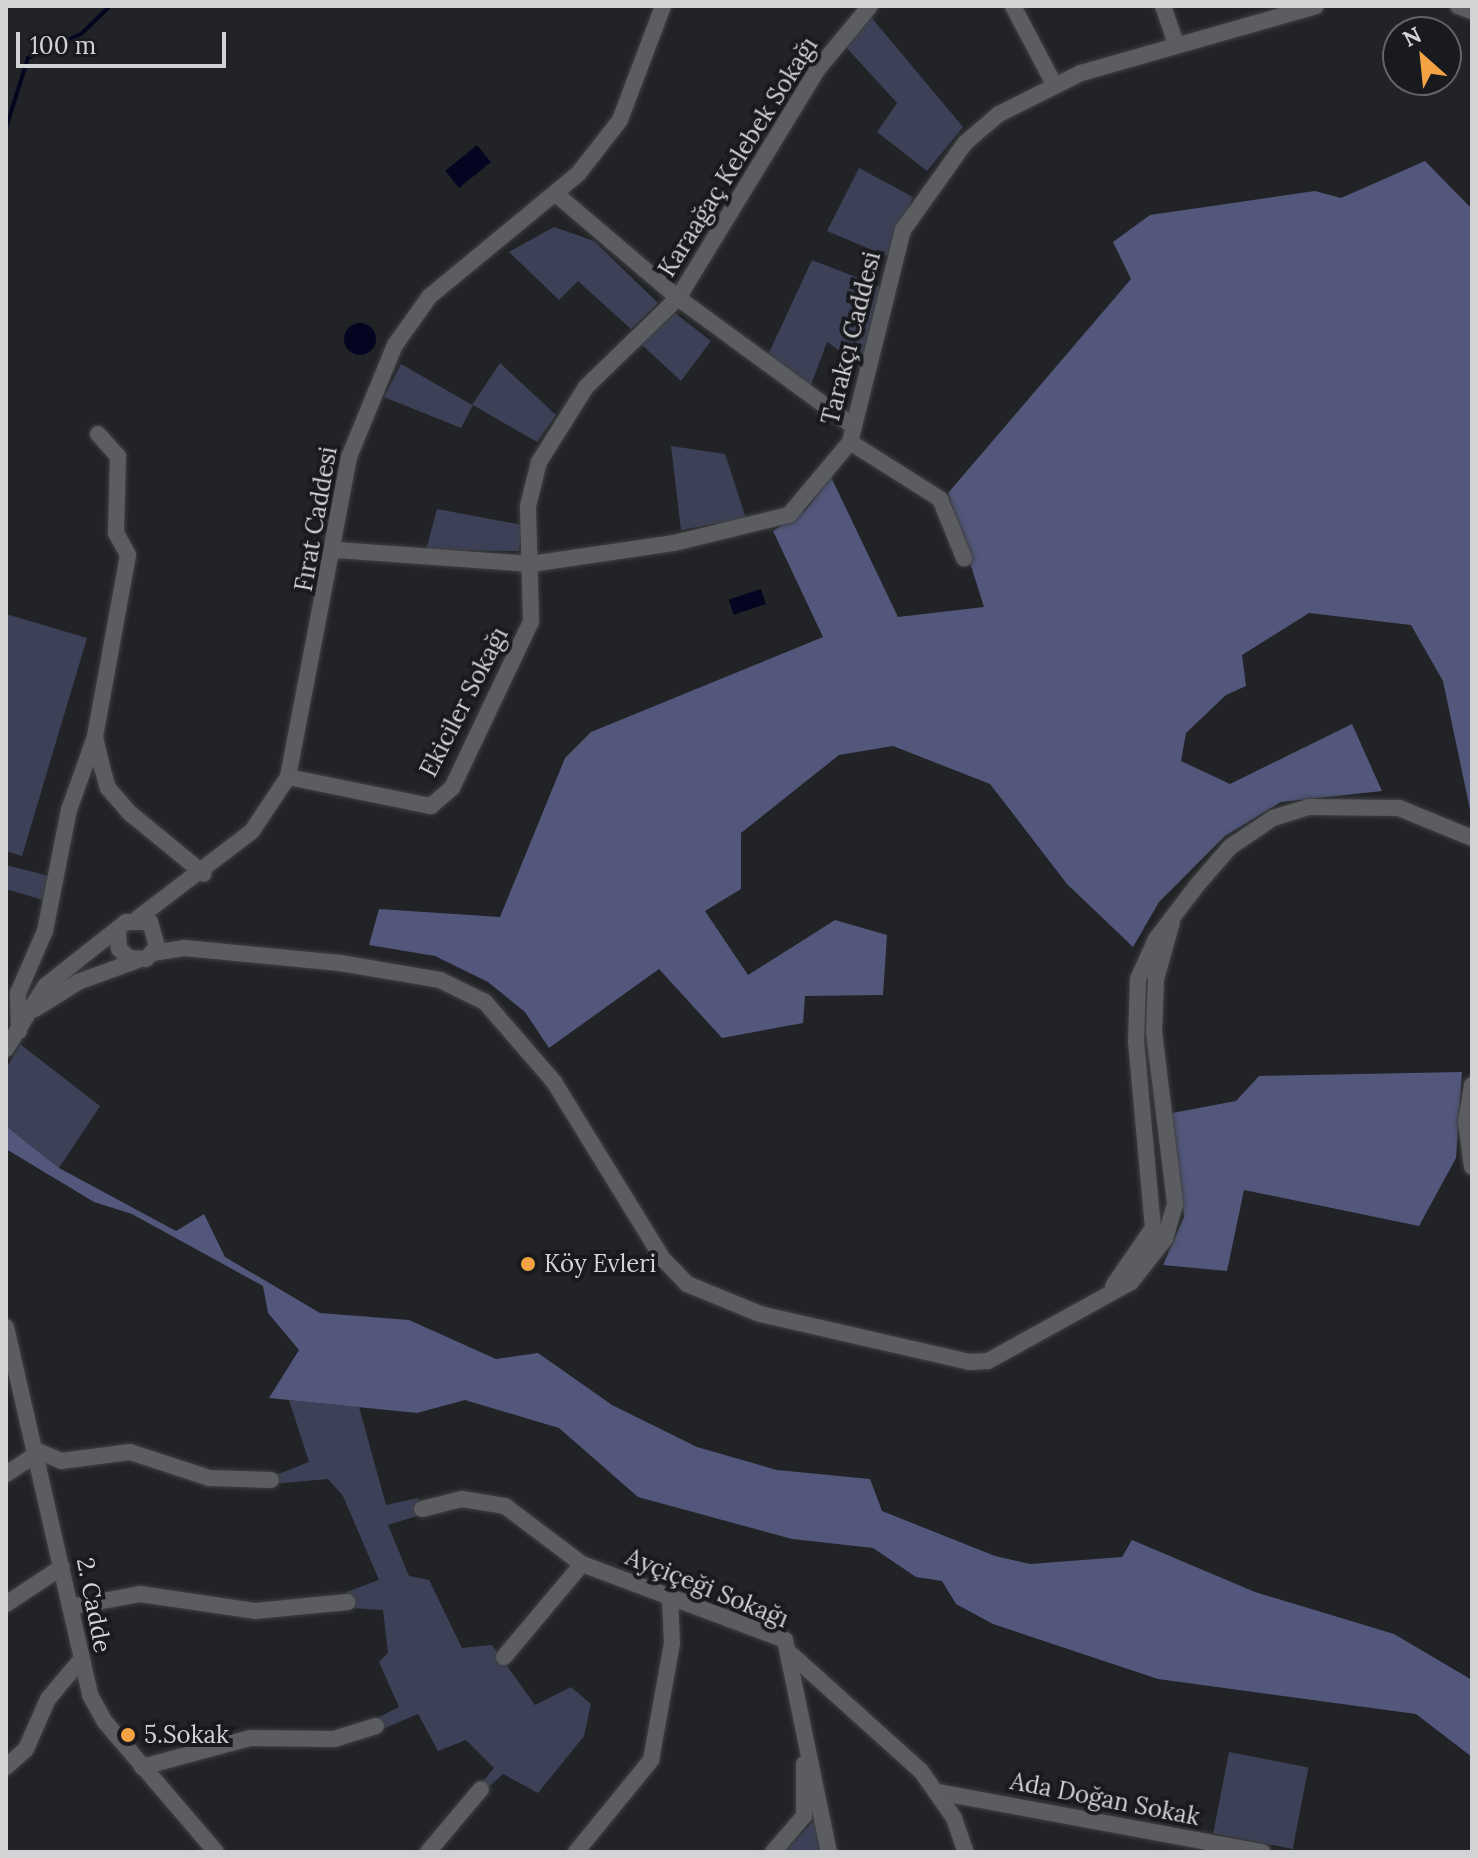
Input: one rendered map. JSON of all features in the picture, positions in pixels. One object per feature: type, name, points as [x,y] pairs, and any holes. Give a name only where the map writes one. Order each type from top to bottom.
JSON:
[{"type":"street","name":"Fırat Caddesi","points":[[118,932],[204,874],[252,831],[288,777],[337,550],[349,457],[395,345],[430,296],[556,194],[620,120],[663,6]]},
{"type":"street","name":"Karaağaç Kelebek Sokağı","points":[[531,564],[528,506],[539,462],[586,387],[678,298],[817,70],[870,6]]},
{"type":"street","points":[[1013,6],[1055,86]]},
{"type":"street","points":[[1163,6],[1175,41]]},
{"type":"street","name":"Tarakçı Caddesi","points":[[337,550],[531,564],[674,543],[789,515],[852,434],[903,230],[932,181],[999,114],[1055,86],[1175,41],[1316,6]]},
{"type":"street","points":[[1458,6],[1472,11]]},
{"type":"street","points":[[556,194],[678,298],[940,499],[964,558]]},
{"type":"street","points":[[19,1031],[18,993],[45,931],[69,810],[95,737],[128,555],[116,533],[118,456],[98,434]]},
{"type":"street","name":"Ekiciler Sokağı","points":[[288,777],[431,806],[452,788],[531,622],[531,564]]},
{"type":"street","points":[[95,737],[108,788],[204,874]]},
{"type":"street","points":[[34,1010],[78,982],[146,957],[184,948],[440,980],[485,1002],[554,1082],[663,1259],[717,1301],[969,1362],[1001,1354],[1107,1294],[1154,1262],[1175,1203],[1154,1032],[1156,979],[1172,922],[1230,847],[1273,818],[1308,807],[1399,808],[1472,838]]},
{"type":"street","points":[[146,957],[163,904]]},
{"type":"street","points":[[138,918],[184,948]]},
{"type":"street","points":[[6,1049],[34,1010],[45,986],[78,954],[118,932],[122,953],[146,957]]},
{"type":"street","points":[[1472,1085],[1466,1122],[1472,1167]]},
{"type":"street","name":"2. Cadde","points":[[6,1327],[40,1452],[79,1662],[105,1722],[216,1852]]},
{"type":"street","points":[[6,1474],[40,1452],[61,1461],[152,1454],[209,1478],[271,1480]]},
{"type":"street","name":"Ayçiçeği Sokağı","points":[[422,1509],[462,1499],[505,1506],[582,1564],[785,1640],[792,1655],[829,1852]]},
{"type":"street","points":[[504,1657],[559,1600],[582,1564]]},
{"type":"street","points":[[6,1604],[62,1567]]},
{"type":"street","points":[[70,1607],[140,1594],[255,1611],[348,1602]]},
{"type":"street","points":[[576,1852],[651,1760],[672,1643],[670,1597]]},
{"type":"street","points":[[792,1655],[871,1719],[938,1792],[966,1852]]},
{"type":"street","points":[[773,1852],[807,1806],[792,1655]]},
{"type":"street","points":[[6,1767],[26,1749],[48,1699],[79,1662]]},
{"type":"street","points":[[142,1767],[236,1740],[334,1739],[376,1726]]},
{"type":"street","points":[[428,1852],[481,1789]]},
{"type":"street","name":"Ada Doğan Sokak","points":[[938,1792],[1262,1852]]},
{"type":"shaded area","points":[[871,17],[963,127],[927,171],[877,132],[897,103],[845,46]]},
{"type":"shaded area","points":[[477,145],[491,162],[459,188],[445,171]]},
{"type":"shaded area","points":[[1425,161],[1472,209],[1472,819],[1443,681],[1411,625],[1309,613],[1242,655],[1246,686],[1226,695],[1186,733],[1181,761],[1230,784],[1352,724],[1382,791],[1281,802],[1225,836],[1159,902],[1133,947],[1067,884],[990,784],[893,746],[839,755],[741,833],[741,889],[705,911],[748,975],[835,920],[887,935],[883,995],[805,996],[803,1023],[722,1038],[659,969],[549,1048],[525,1012],[488,982],[435,956],[369,945],[379,909],[500,917],[565,758],[591,732],[823,637],[773,531],[805,511],[831,477],[898,617],[984,607],[948,493],[1131,279],[1113,242],[1150,215],[1315,191],[1341,198]]},
{"type":"shaded area","points":[[859,168],[913,197],[889,257],[827,231]]},
{"type":"shaded area","points":[[554,227],[594,241],[658,303],[631,329],[578,281],[559,300],[509,252]]},
{"type":"shaded area","points":[[812,260],[884,288],[863,367],[827,342],[809,390],[768,355]]},
{"type":"shaded area","points":[[675,313],[711,341],[681,381],[641,344]]},
{"type":"shaded area","points":[[360,323],[372,327],[376,339],[372,351],[360,355],[348,351],[344,339],[348,327]]},
{"type":"shaded area","points":[[500,363],[556,415],[537,442],[473,405],[461,428],[384,397],[401,364],[472,405]]},
{"type":"shaded area","points":[[671,446],[725,454],[746,518],[681,530]]},
{"type":"shaded area","points":[[437,509],[522,525],[519,551],[426,550]]},
{"type":"shaded area","points":[[761,589],[766,604],[734,615],[729,600]]},
{"type":"shaded area","points":[[6,614],[87,638],[22,856],[6,851]]},
{"type":"shaded area","points":[[6,865],[49,876],[43,900],[6,889]]},
{"type":"shaded area","points":[[20,1044],[100,1106],[59,1168],[6,1126],[6,1069]]},
{"type":"shaded area","points":[[1462,1072],[1456,1158],[1419,1226],[1244,1190],[1227,1271],[1163,1265],[1184,1217],[1172,1113],[1236,1101],[1259,1076]]},
{"type":"shaded area","points":[[6,1126],[59,1168],[176,1231],[204,1214],[225,1257],[320,1313],[409,1320],[496,1359],[538,1353],[612,1405],[697,1447],[777,1470],[870,1479],[882,1511],[995,1556],[1030,1564],[1122,1557],[1132,1540],[1255,1592],[1394,1634],[1472,1680],[1472,1757],[1416,1714],[1158,1679],[993,1624],[956,1604],[942,1581],[916,1577],[873,1548],[792,1539],[638,1497],[559,1428],[465,1400],[417,1413],[269,1398],[299,1350],[268,1313],[263,1286],[132,1214],[94,1202],[6,1149]]},
{"type":"shaded area","points":[[289,1400],[359,1407],[386,1505],[418,1498],[423,1514],[388,1525],[409,1576],[429,1580],[462,1648],[492,1645],[535,1705],[571,1687],[591,1704],[584,1736],[538,1793],[503,1774],[483,1792],[479,1786],[494,1768],[466,1740],[438,1751],[418,1714],[378,1731],[373,1720],[399,1707],[379,1662],[388,1653],[383,1610],[350,1608],[346,1592],[379,1580],[343,1496],[328,1479],[272,1484],[271,1477],[309,1462]]},
{"type":"shaded area","points":[[1229,1752],[1309,1767],[1293,1849],[1213,1833]]},
{"type":"shaded area","points":[[817,1817],[823,1852],[784,1852]]},
{"type":"waterway","points":[[6,128],[28,58],[81,34],[110,6]]},
{"type":"place","name":"Köy Evleri","points":[[528,1264]]},
{"type":"place","name":"5.Sokak","points":[[128,1735]]}]
